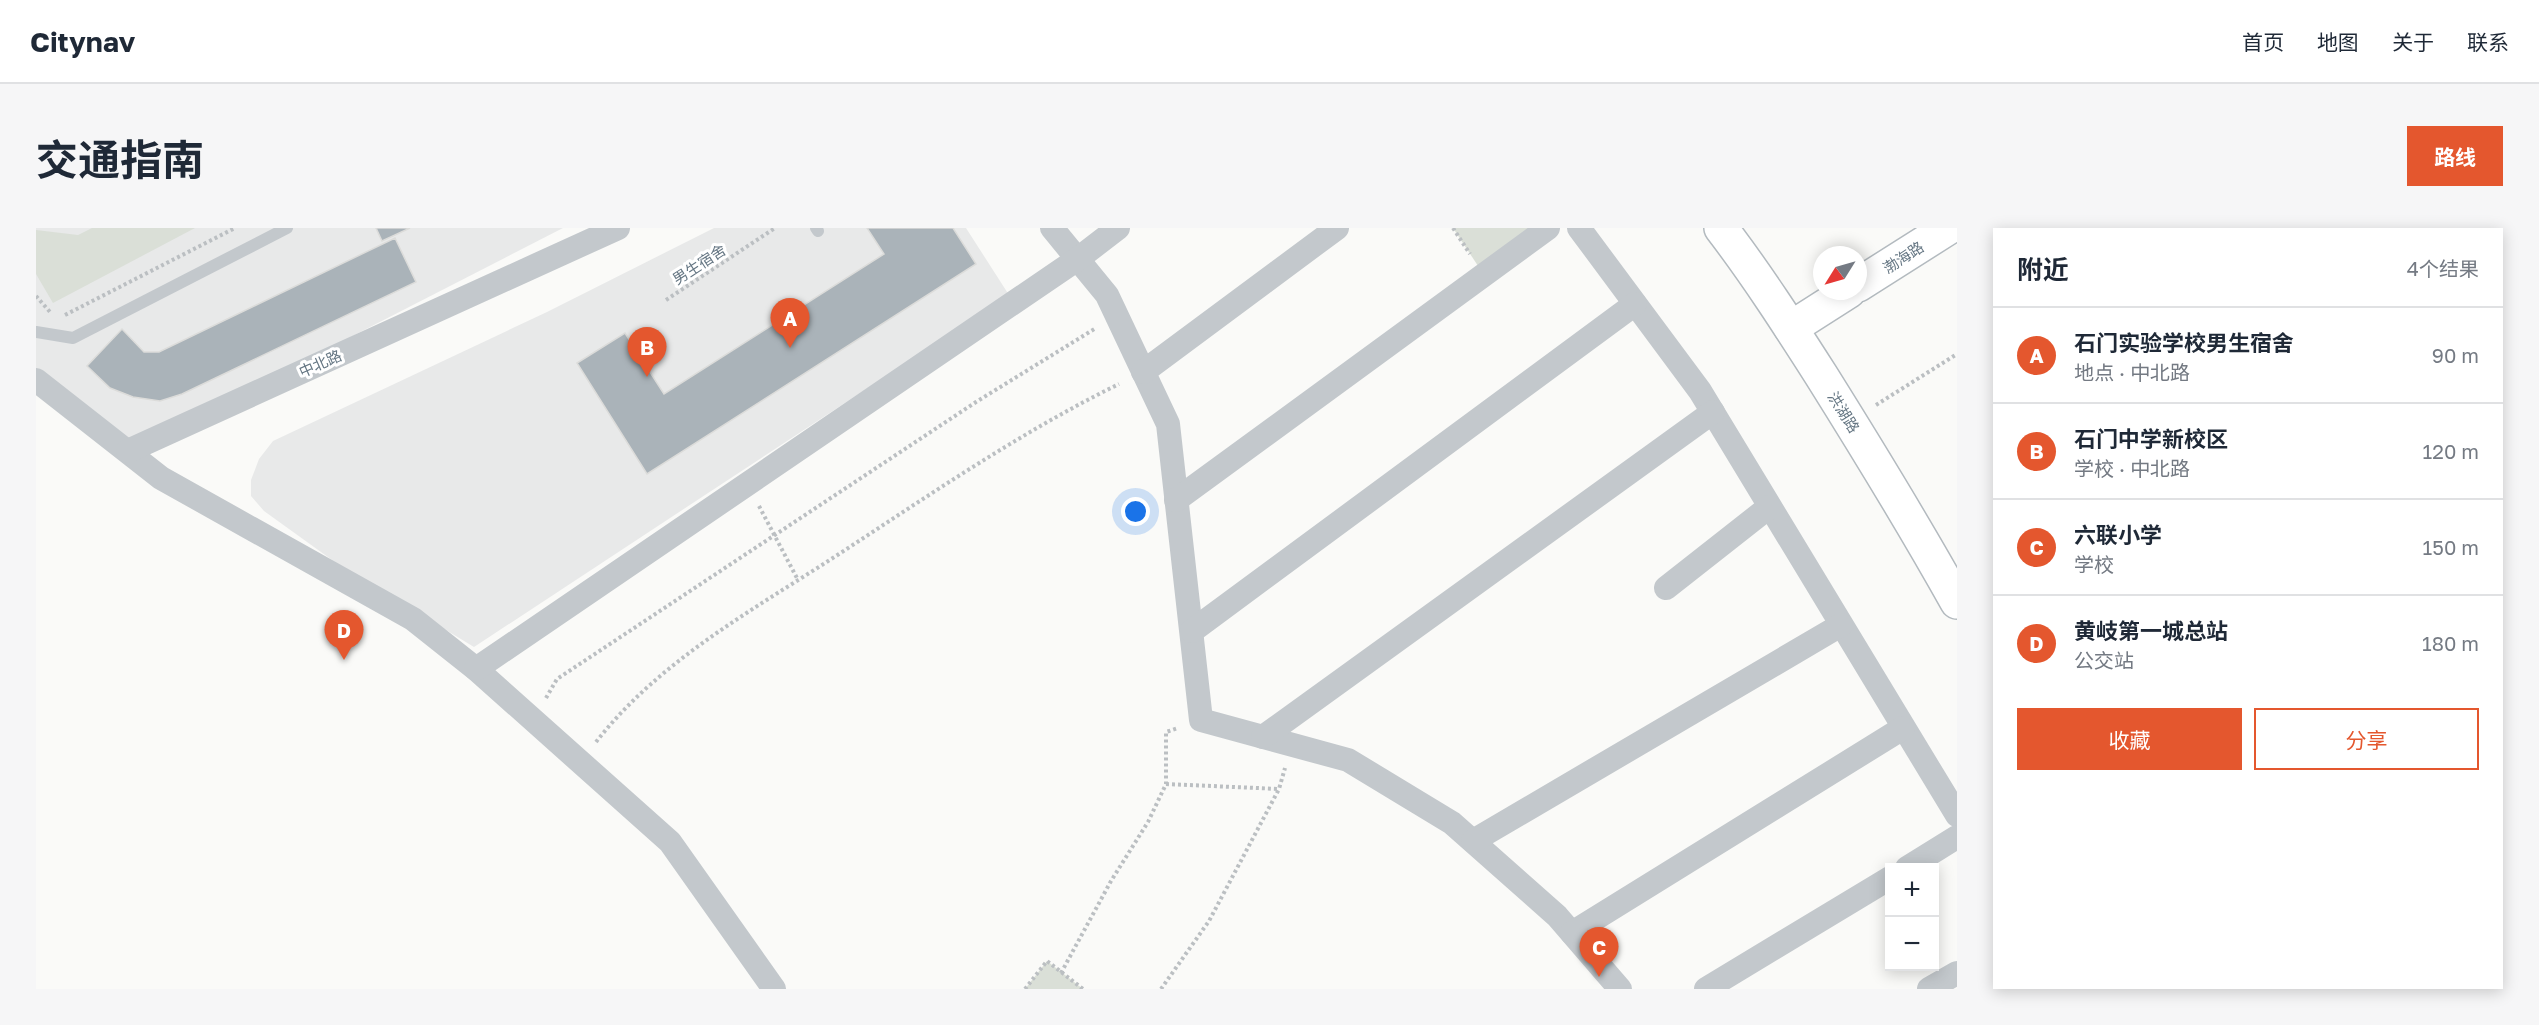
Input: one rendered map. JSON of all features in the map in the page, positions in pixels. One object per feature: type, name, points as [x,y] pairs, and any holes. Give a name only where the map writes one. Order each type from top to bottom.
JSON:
[{"type":"street","name":"中北路","points":[[128,451],[618,228]]},
{"type":"street","points":[[1052,228],[1079,258],[1107,295],[1168,424],[1201,720],[1348,760],[1452,823],[1557,916],[1620,989]]},
{"type":"street","points":[[476,669],[1079,258],[1118,228]]},
{"type":"street","points":[[1143,372],[1337,228]]},
{"type":"street","points":[[1176,500],[1548,228]]},
{"type":"street","points":[[1579,228],[1713,412],[1957,815]]},
{"type":"street","name":"洪湖路","points":[[1721,228],[1791,328],[1850,421],[1896,495],[1957,603]]},
{"type":"street","name":"渤海路","points":[[1867,279],[1948,228]]},
{"type":"street","points":[[1791,328],[1835,300]]},
{"type":"street","points":[[1192,631],[1635,304]]},
{"type":"street","points":[[36,380],[160,478],[413,619],[476,669],[670,842],[774,989]]},
{"type":"street","points":[[1263,737],[1713,412]]},
{"type":"street","points":[[1666,588],[1769,507]]},
{"type":"street","points":[[1473,841],[1841,625]]},
{"type":"street","points":[[1572,933],[1903,728]]},
{"type":"street","points":[[1913,863],[1957,837]]},
{"type":"street","points":[[1706,989],[1885,881]]},
{"type":"street","points":[[1929,989],[1957,973]]},
{"type":"lane","points":[[36,332],[73,338],[287,228]]},
{"type":"path","points":[[36,296],[57,320],[76,307],[235,228]]},
{"type":"path","name":"男生宿舍","points":[[666,300],[775,228]]},
{"type":"path","points":[[532,718],[557,680],[976,402],[1116,315]]},
{"type":"path","points":[[1850,421],[1957,354]]},
{"type":"path","points":[[581,762],[619,713],[678,659],[1063,412],[1143,372]]},
{"type":"path","points":[[748,484],[798,580]]},
{"type":"path","points":[[1061,973],[1111,881],[1148,822],[1166,784],[1166,732],[1201,720]]},
{"type":"path","points":[[1161,989],[1209,921],[1279,789],[1293,745]]},
{"type":"path","points":[[1166,784],[1279,789]]},
{"type":"path","points":[[1025,989],[1047,961],[1083,989]]},
{"type":"shaded area","points":[[36,228],[563,228],[128,451],[36,382]]},
{"type":"shaded area","points":[[92,228],[195,228],[53,303],[36,274],[36,230],[78,235]]},
{"type":"shaded area","points":[[714,228],[966,228],[1009,295],[474,647],[339,565],[264,511],[251,496],[251,480],[259,459],[273,441],[547,312]]},
{"type":"shaded area","points":[[1453,228],[1548,228],[1484,275]]},
{"type":"shaded area","points":[[1047,961],[1083,989],[1025,989]]},
{"type":"building","points":[[376,228],[410,228],[382,241]]},
{"type":"building","points":[[867,228],[953,228],[976,264],[647,474],[577,363],[625,333],[664,394],[884,254]]},
{"type":"building","points":[[395,238],[416,282],[182,394],[160,401],[133,397],[110,388],[87,366],[122,329],[144,352],[159,352]]},
{"type":"place","name":"石门实验学校男生宿舍","points":[[790,348]]},
{"type":"place","name":"石门中学新校区","points":[[647,377]]},
{"type":"place","name":"黄岐第一城总站","points":[[344,660]]},
{"type":"place","name":"六联小学","points":[[1599,977]]}]
